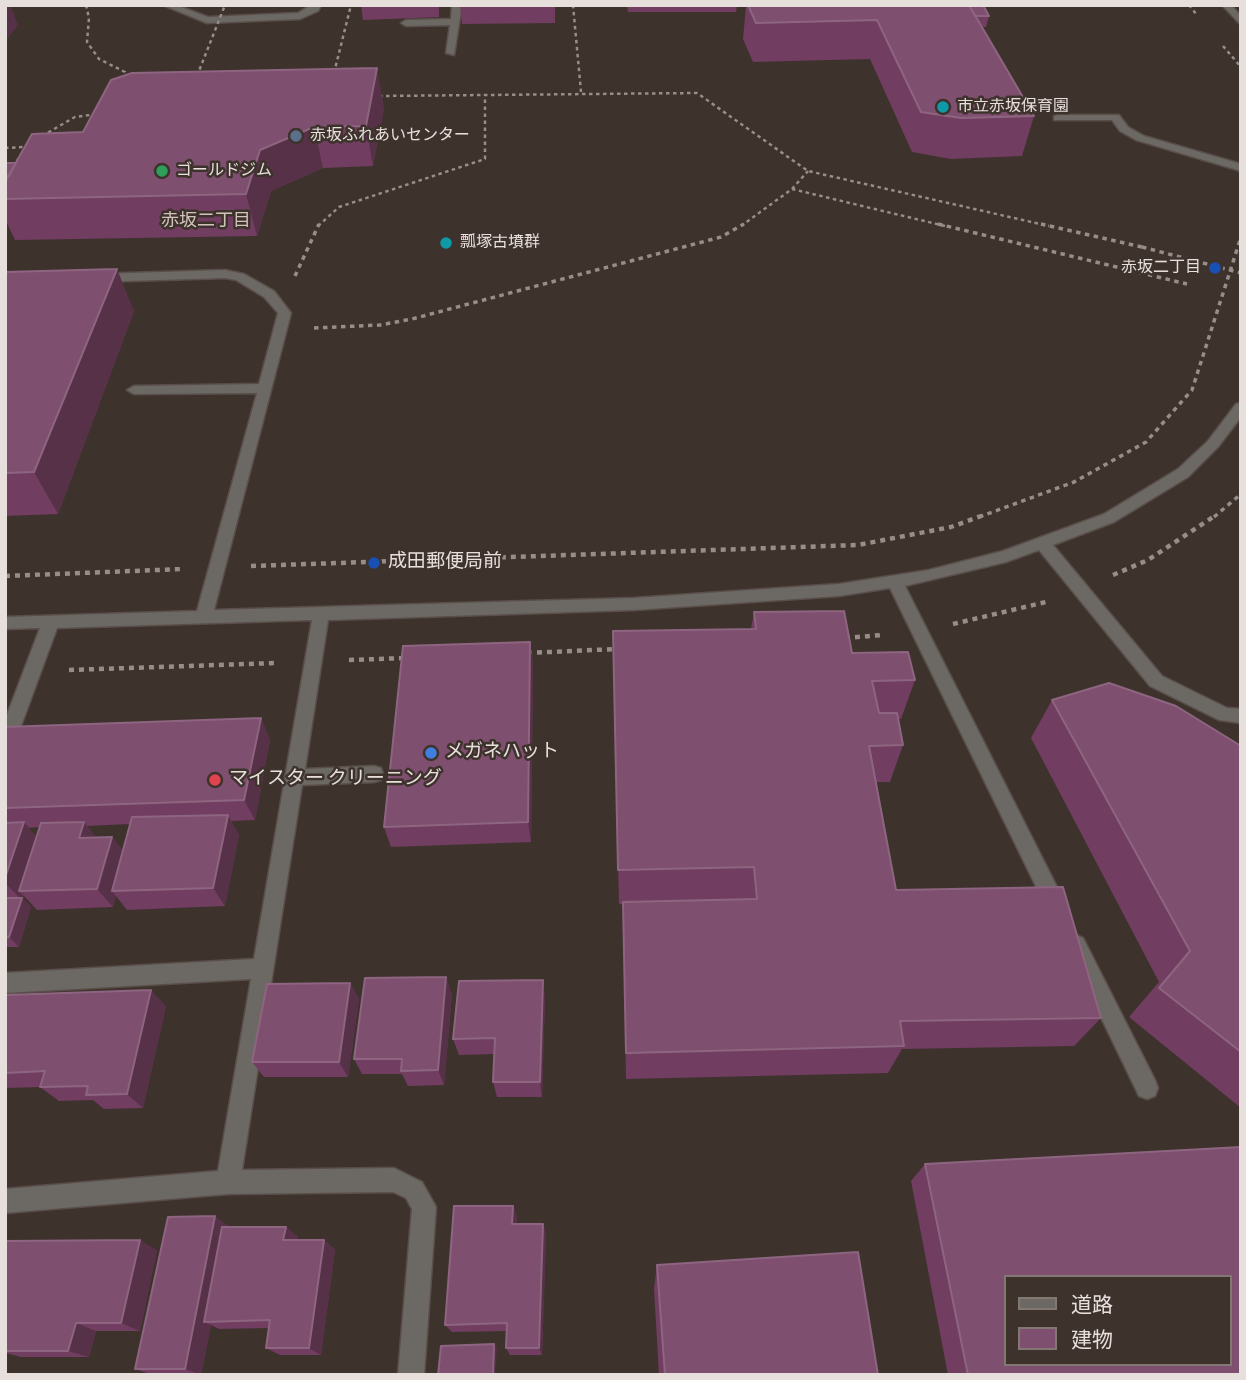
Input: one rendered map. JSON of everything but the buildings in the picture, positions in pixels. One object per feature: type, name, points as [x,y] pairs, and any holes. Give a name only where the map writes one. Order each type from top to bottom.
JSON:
[{"type":"street","points":[[167,5],[207,20],[300,16],[315,9],[316,5]]},
{"type":"street","points":[[451,53],[457,5]]},
{"type":"street","points":[[1226,5],[1240,21]]},
{"type":"street","points":[[406,23],[455,22]]},
{"type":"street","points":[[1058,118],[1115,117],[1124,129],[1140,138],[1241,168]]},
{"type":"street","points":[[74,278],[225,274],[240,278],[268,294],[285,313],[204,615]]},
{"type":"street","points":[[134,390],[266,388]]},
{"type":"street","points":[[5,622],[634,604],[839,590],[895,582],[942,573],[1043,544],[1110,518],[1183,473],[1213,444],[1241,407]]},
{"type":"street","points":[[1043,544],[1156,681],[1225,715],[1241,716]]},
{"type":"street","points":[[895,582],[1147,1088]]},
{"type":"street","points":[[228,1182],[321,613]]},
{"type":"street","points":[[12,726],[51,621]]},
{"type":"street","points":[[294,778],[374,774]]},
{"type":"street","points":[[5,983],[264,968]]},
{"type":"street","points":[[5,1201],[228,1182],[394,1180],[414,1190],[424,1207],[411,1375]]},
{"type":"path","points":[[86,5],[89,18],[87,42],[99,59],[125,72],[127,82]]},
{"type":"path","points":[[195,80],[225,5]]},
{"type":"path","points":[[331,84],[351,5]]},
{"type":"path","points":[[573,5],[581,92]]},
{"type":"path","points":[[367,97],[581,92],[697,93],[808,172],[1142,247],[1241,273]]},
{"type":"path","points":[[268,294],[297,275],[314,232],[323,219],[339,207],[485,159],[485,94]]},
{"type":"path","points":[[5,148],[24,147],[75,117],[99,114]]},
{"type":"path","points":[[5,178],[24,147]]},
{"type":"path","points":[[282,328],[380,324],[412,319],[721,237],[734,231],[792,189],[808,172]]},
{"type":"path","points":[[792,189],[1187,284]]},
{"type":"path","points":[[5,576],[858,545],[951,527],[1074,482],[1146,442],[1192,390],[1241,237]]},
{"type":"place","name":"市立赤坂保育園","points":[[943,107]]},
{"type":"place","name":"赤坂ふれあいセンター","points":[[296,136]]},
{"type":"place","name":"ゴールドジム","points":[[162,171]]},
{"type":"place","name":"瓢塚古墳群","points":[[446,243]]},
{"type":"place","name":"赤坂二丁目","points":[[1215,268]]},
{"type":"place","name":"成田郵便局前","points":[[374,563]]},
{"type":"place","name":"メガネハット","points":[[431,753]]},
{"type":"place","name":"マイスター クリーニング","points":[[215,780]]},
{"type":"district","name":"赤坂二丁目","points":[[206,222]]}]
